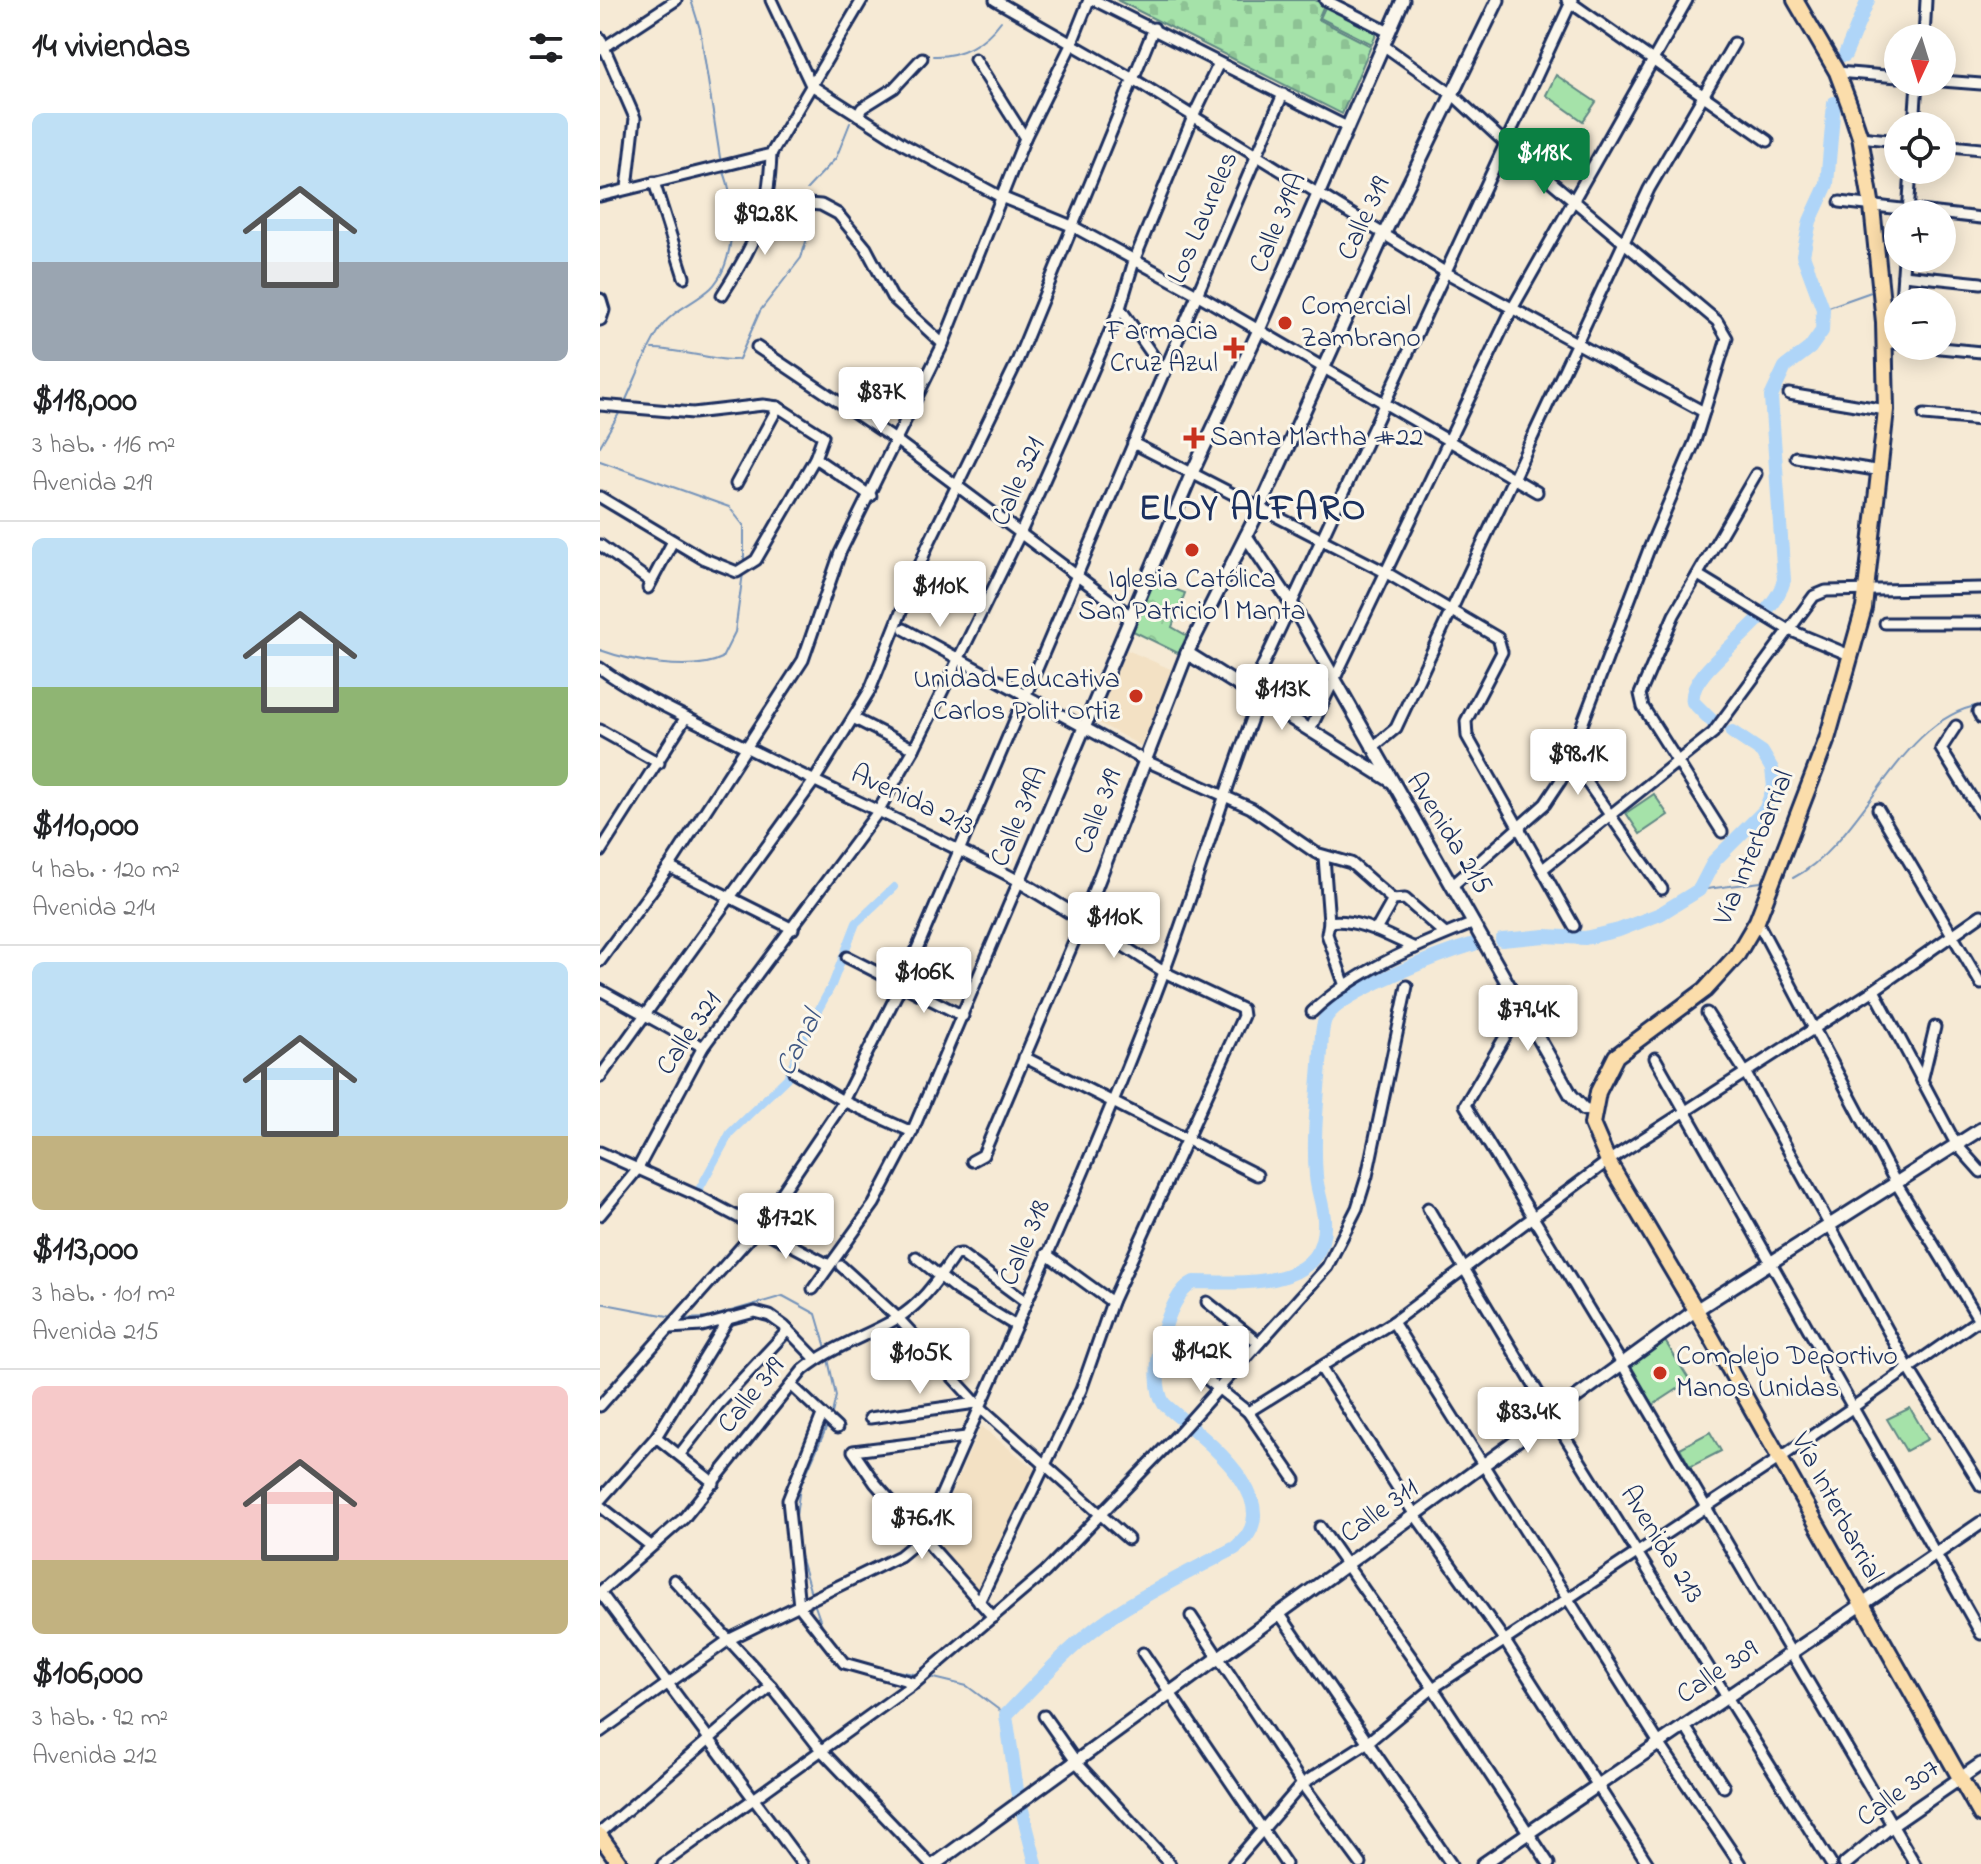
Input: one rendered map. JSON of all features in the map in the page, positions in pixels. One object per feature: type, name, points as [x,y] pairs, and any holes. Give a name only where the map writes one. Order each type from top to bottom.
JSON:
[{"type":"main road","name":"Vía Interbarrial","points":[[1795,0],[1837,72],[1860,137],[1885,288]]},
{"type":"main road","name":"Vía Interbarrial","points":[[1891,360],[1867,590],[1852,656],[1803,805],[1757,921],[1737,955],[1705,990],[1616,1056],[1602,1080],[1593,1111],[1594,1134],[1981,1815]]},
{"type":"main road","points":[[600,1835],[620,1864]]},
{"type":"street","points":[[627,188],[635,118],[601,45],[676,0]]},
{"type":"street","points":[[771,0],[811,85],[1001,197],[1074,227],[1195,293],[1537,492]]},
{"type":"street","points":[[722,295],[757,237],[769,201],[771,154],[862,0]]},
{"type":"street","points":[[995,0],[1133,79],[1317,196],[1445,272],[1704,412]]},
{"type":"street","points":[[600,961],[669,867],[803,660],[840,553],[871,496],[943,344],[1025,138],[1092,0],[1154,28],[1345,126]]},
{"type":"street","points":[[1325,0],[1389,32]]},
{"type":"street","name":"Calle 319A","points":[[813,1289],[854,1236],[912,1132],[1192,473],[1258,332],[1345,126],[1403,0]]},
{"type":"street","name":"Calle 319","points":[[972,1161],[983,1155],[1083,920],[1187,653],[1260,508],[1384,234],[1498,0]]},
{"type":"street","points":[[1310,730],[1446,441],[1512,309],[1687,0]]},
{"type":"street","points":[[1925,24],[1926,0]]},
{"type":"street","points":[[1570,1],[1652,62],[1768,141]]},
{"type":"street","name":"Calle 318","points":[[923,1537],[978,1405],[1016,1326],[1164,972],[1255,694],[1382,403],[1570,1]]},
{"type":"street","points":[[600,1077],[814,781],[882,666],[927,547],[1016,364],[1154,28]]},
{"type":"street","points":[[1372,748],[1396,728],[1449,609],[1649,189],[1734,43]]},
{"type":"street","points":[[1383,45],[1452,94],[1504,142],[1626,241],[1717,321],[1727,338],[1704,412],[1570,758],[1550,798],[1453,885]]},
{"type":"street","points":[[858,115],[862,108],[894,88],[922,58]]},
{"type":"street","points":[[975,59],[1025,138]]},
{"type":"street","name":"Calle 321","points":[[600,1215],[637,1170],[703,1047],[877,813],[914,749],[1021,532],[1120,308],[1134,261],[1193,117],[1219,63]]},
{"type":"street","points":[[1837,72],[1884,76]]},
{"type":"street","points":[[1956,82],[1981,84]]},
{"type":"street","name":"Los Laureles","points":[[600,1406],[759,1227],[843,1101],[902,984],[1024,692],[1165,373],[1195,293],[1283,94]]},
{"type":"street","points":[[1860,137],[1884,140]]},
{"type":"street","points":[[1956,146],[1981,149]]},
{"type":"street","points":[[600,196],[716,165],[771,154]]},
{"type":"street","points":[[654,182],[684,277]]},
{"type":"street","points":[[769,201],[821,205],[838,214],[866,248],[892,297],[943,344]]},
{"type":"street","points":[[1840,202],[1884,209]]},
{"type":"street","points":[[1956,216],[1981,218]]},
{"type":"street","points":[[1902,288],[1903,272]]},
{"type":"street","points":[[1903,275],[1981,283]]},
{"type":"street","points":[[600,300],[603,310],[600,319]]},
{"type":"street","points":[[1120,308],[1165,373]]},
{"type":"street","points":[[757,347],[897,441],[1021,532],[1076,578],[1131,616]]},
{"type":"street","points":[[1956,350],[1981,352]]},
{"type":"street","points":[[1789,394],[1886,410]]},
{"type":"street","points":[[600,398],[615,404]]},
{"type":"street","points":[[600,405],[630,405],[693,413],[763,405],[778,407],[823,436],[815,458],[751,566],[737,572],[673,541],[600,497]]},
{"type":"street","points":[[736,484],[778,407]]},
{"type":"street","points":[[1924,415],[1981,420]]},
{"type":"street","points":[[1133,443],[1385,572],[1498,638],[1502,652],[1466,721],[1467,736],[1574,926]]},
{"type":"street","points":[[1796,457],[1881,471]]},
{"type":"street","points":[[815,458],[871,496]]},
{"type":"street","points":[[1722,832],[1643,707],[1640,694],[1674,615],[1756,474]]},
{"type":"street","points":[[1246,536],[1293,606],[1334,684],[1394,784]]},
{"type":"street","points":[[600,545],[649,585],[673,541]]},
{"type":"street","points":[[1698,575],[1787,629],[1852,656]]},
{"type":"street","points":[[1544,868],[1713,733],[1787,629],[1820,593],[1981,588]]},
{"type":"street","points":[[1885,623],[1981,623]]},
{"type":"street","points":[[904,629],[1144,760],[1251,808],[1324,857],[1351,863],[1393,900],[1405,899],[1445,934]]},
{"type":"street","name":"Avenida 215","points":[[1187,653],[1394,784],[1571,1095],[1584,1109],[1593,1111]]},
{"type":"street","name":"Avenida 213","points":[[600,668],[746,748],[877,813],[958,848],[1019,881],[1164,972],[1242,1009],[1243,1016],[1188,1139]]},
{"type":"street","points":[[600,852],[686,717]]},
{"type":"street","points":[[853,718],[914,749]]},
{"type":"street","points":[[1956,726],[1941,749],[1981,813]]},
{"type":"street","points":[[600,730],[659,763]]},
{"type":"street","points":[[1570,758],[1662,889]]},
{"type":"street","points":[[1878,809],[1981,984]]},
{"type":"street","points":[[1324,857],[1329,922],[1327,934],[1345,986]]},
{"type":"street","points":[[669,867],[793,929]]},
{"type":"street","points":[[1376,930],[1393,900]]},
{"type":"street","points":[[1248,1412],[1393,1322],[1608,1161],[1684,1109],[1874,990],[1981,915]]},
{"type":"street","points":[[1233,1864],[1302,1784],[1368,1742],[1433,1688],[1503,1638],[1639,1553],[1980,1320],[1896,1183],[1757,921]]},
{"type":"street","points":[[1329,922],[1376,930],[1415,948]]},
{"type":"street","points":[[1312,1012],[1345,986],[1415,948],[1474,923]]},
{"type":"street","points":[[847,957],[963,1016]]},
{"type":"street","points":[[663,1864],[915,1683],[993,1617],[1102,1515],[1182,1431],[1327,1267],[1357,1208],[1407,986]]},
{"type":"street","points":[[600,990],[703,1047]]},
{"type":"street","points":[[1874,990],[1956,1144],[1981,1172]]},
{"type":"street","points":[[1707,1013],[1745,1072],[1909,1369],[1981,1486]]},
{"type":"street","points":[[1922,1081],[1935,1027]]},
{"type":"street","points":[[1506,1035],[1465,1105],[1622,1364],[1915,1864]]},
{"type":"street","points":[[1024,1057],[1257,1175]]},
{"type":"street","points":[[1655,1058],[1981,1634]]},
{"type":"street","points":[[794,1072],[843,1101],[912,1132]]},
{"type":"street","name":"Calle 311","points":[[932,1864],[1010,1812],[1696,1310],[1981,1129]]},
{"type":"street","points":[[979,1602],[1081,1390],[1112,1302],[1188,1139]]},
{"type":"street","points":[[600,1152],[759,1227],[829,1265]]},
{"type":"street","name":"Avenida 213","points":[[1428,1208],[1552,1416],[1831,1864]]},
{"type":"street","name":"Calle 319","points":[[600,1592],[684,1518],[791,1385],[818,1357],[898,1318],[920,1301],[958,1254],[1026,1302]]},
{"type":"street","points":[[1046,1254],[1112,1302]]},
{"type":"street","points":[[916,1257],[940,1277],[1016,1326]]},
{"type":"street","points":[[841,1266],[898,1318],[978,1405],[1128,1539]]},
{"type":"street","points":[[1207,1302],[1259,1343]]},
{"type":"street","points":[[672,1325],[702,1326],[755,1312],[770,1316],[818,1357]]},
{"type":"street","points":[[651,1546],[600,1503],[656,1437],[729,1318]]},
{"type":"street","points":[[1393,1322],[1569,1596],[1659,1743],[1740,1864]]},
{"type":"street","points":[[680,1454],[718,1405],[788,1330]]},
{"type":"street","points":[[1174,1353],[1248,1412],[1295,1480]]},
{"type":"street","points":[[1321,1368],[1415,1515],[1503,1638],[1597,1789],[1648,1864]]},
{"type":"street","points":[[791,1385],[837,1428]]},
{"type":"street","points":[[870,1418],[978,1405]]},
{"type":"street","points":[[824,1417],[788,1500],[802,1605],[844,1663],[915,1683]]},
{"type":"street","points":[[656,1437],[714,1483]]},
{"type":"street","points":[[966,1437],[853,1451],[875,1483],[993,1617]]},
{"type":"street","name":"Calle 309","points":[[1483,1864],[1597,1789],[1725,1696],[1981,1523]]},
{"type":"street","points":[[1320,1527],[1433,1688],[1549,1864]]},
{"type":"street","points":[[600,1732],[730,1639],[900,1556],[923,1537]]},
{"type":"street","points":[[674,1580],[771,1686],[821,1750],[932,1864]]},
{"type":"street","points":[[600,1592],[666,1685],[802,1864]]},
{"type":"street","points":[[1279,1613],[1451,1864]]},
{"type":"street","points":[[1191,1616],[1302,1784],[1361,1864]]},
{"type":"street","points":[[1143,1653],[1286,1864]]},
{"type":"street","points":[[600,1835],[771,1686]]},
{"type":"street","points":[[1044,1716],[1077,1763],[1170,1864]]},
{"type":"street","points":[[1684,1725],[1724,1787]]},
{"type":"street","name":"Calle 307","points":[[1845,1864],[1891,1826],[1981,1764]]},
{"type":"shaded area","name":"Unidad Educativa Carlos Polit Ortiz","points":[[1125,649],[1175,671],[1145,748],[1097,722]]},
{"type":"shaded area","points":[[981,1426],[1036,1470],[979,1590],[931,1540]]},
{"type":"green space","points":[[1117,0],[1315,0],[1324,5],[1318,19],[1371,46],[1342,114]]},
{"type":"green space","points":[[1328,1],[1379,28],[1372,44],[1320,18]]},
{"type":"green space","points":[[1556,75],[1596,102],[1583,121],[1546,95]]},
{"type":"green space","points":[[1153,581],[1185,593],[1172,627],[1191,638],[1184,656],[1133,631]]},
{"type":"green space","points":[[1654,794],[1668,815],[1640,834],[1626,813]]},
{"type":"green space","name":"Complejo Deportivo Manos Unidas","points":[[1665,1341],[1690,1381],[1653,1405],[1631,1366]]},
{"type":"green space","points":[[1910,1408],[1928,1439],[1906,1451],[1887,1419]]},
{"type":"green space","points":[[1710,1432],[1721,1451],[1690,1467],[1680,1448]]},
{"type":"waterway","points":[[691,0],[700,29],[721,164]]},
{"type":"waterway","points":[[1845,55],[1868,0]]},
{"type":"waterway","points":[[933,56],[953,54],[972,47],[988,36],[1001,21]]},
{"type":"waterway","points":[[1712,721],[1693,702],[1694,689],[1716,660],[1764,613],[1777,597],[1784,580],[1771,397],[1785,367],[1810,348],[1822,331],[1823,309],[1803,255],[1810,221],[1827,184],[1834,103]]},
{"type":"waterway","points":[[807,189],[836,158],[850,123]]},
{"type":"waterway","points":[[624,404],[662,326],[711,288],[725,263],[732,231],[732,214],[723,170]]},
{"type":"waterway","points":[[652,349],[739,359],[760,311],[801,258],[812,222]]},
{"type":"waterway","points":[[1823,309],[1871,292]]},
{"type":"waterway","points":[[600,446],[621,410]]},
{"type":"waterway","points":[[600,461],[729,507],[744,526],[744,563]]},
{"type":"waterway","points":[[600,650],[661,664],[694,665],[722,658],[735,632],[743,573]]},
{"type":"waterway","points":[[1793,878],[1818,861],[1841,837],[1904,756],[1927,732],[1952,714],[1981,705]]},
{"type":"waterway","points":[[1502,940],[1545,936],[1585,938],[1619,930],[1660,914],[1699,890],[1714,861],[1765,810],[1774,787],[1772,769],[1762,752],[1732,732]]},
{"type":"waterway","points":[[1699,890],[1761,882]]},
{"type":"waterway","name":"Canal","points":[[696,1195],[730,1133],[787,1078],[804,1036],[832,985],[856,923],[894,887]]},
{"type":"waterway","points":[[1036,1864],[1017,1790],[1006,1715],[1100,1625],[1144,1596],[1235,1548],[1251,1530],[1254,1510],[1248,1490],[1217,1451],[1164,1404],[1159,1392],[1158,1358],[1167,1320],[1175,1303],[1194,1282],[1278,1278],[1297,1271],[1312,1260],[1321,1243],[1324,1219],[1317,1181],[1315,1141],[1322,1034],[1326,1018],[1352,995],[1418,964],[1474,944]]},
{"type":"waterway","points":[[683,1319],[707,1318],[783,1296],[816,1314],[826,1348]]},
{"type":"waterway","points":[[600,1303],[673,1317]]},
{"type":"waterway","points":[[828,1359],[836,1396],[831,1418]]},
{"type":"waterway","points":[[795,1523],[800,1487],[828,1424]]},
{"type":"waterway","points":[[798,1549],[812,1597]]},
{"type":"waterway","points":[[814,1603],[824,1631]]},
{"type":"waterway","points":[[879,1668],[920,1675]]},
{"type":"waterway","points":[[930,1677],[967,1686],[1006,1715]]},
{"type":"place","name":"Comercial Zambrano","points":[[1285,323]]},
{"type":"place","name":"Farmacia Cruz Azul","points":[[1234,348]]},
{"type":"place","name":"Santa Martha #22","points":[[1194,438]]},
{"type":"place","name":"Iglesia Católica San Patricio | Manta","points":[[1192,550]]},
{"type":"place","name":"Unidad Educativa Carlos Polit Ortiz","points":[[1136,696]]},
{"type":"place","name":"Complejo Deportivo Manos Unidas","points":[[1660,1373]]},
{"type":"district","name":"ELOY ALFARO","points":[[1253,510]]}]
